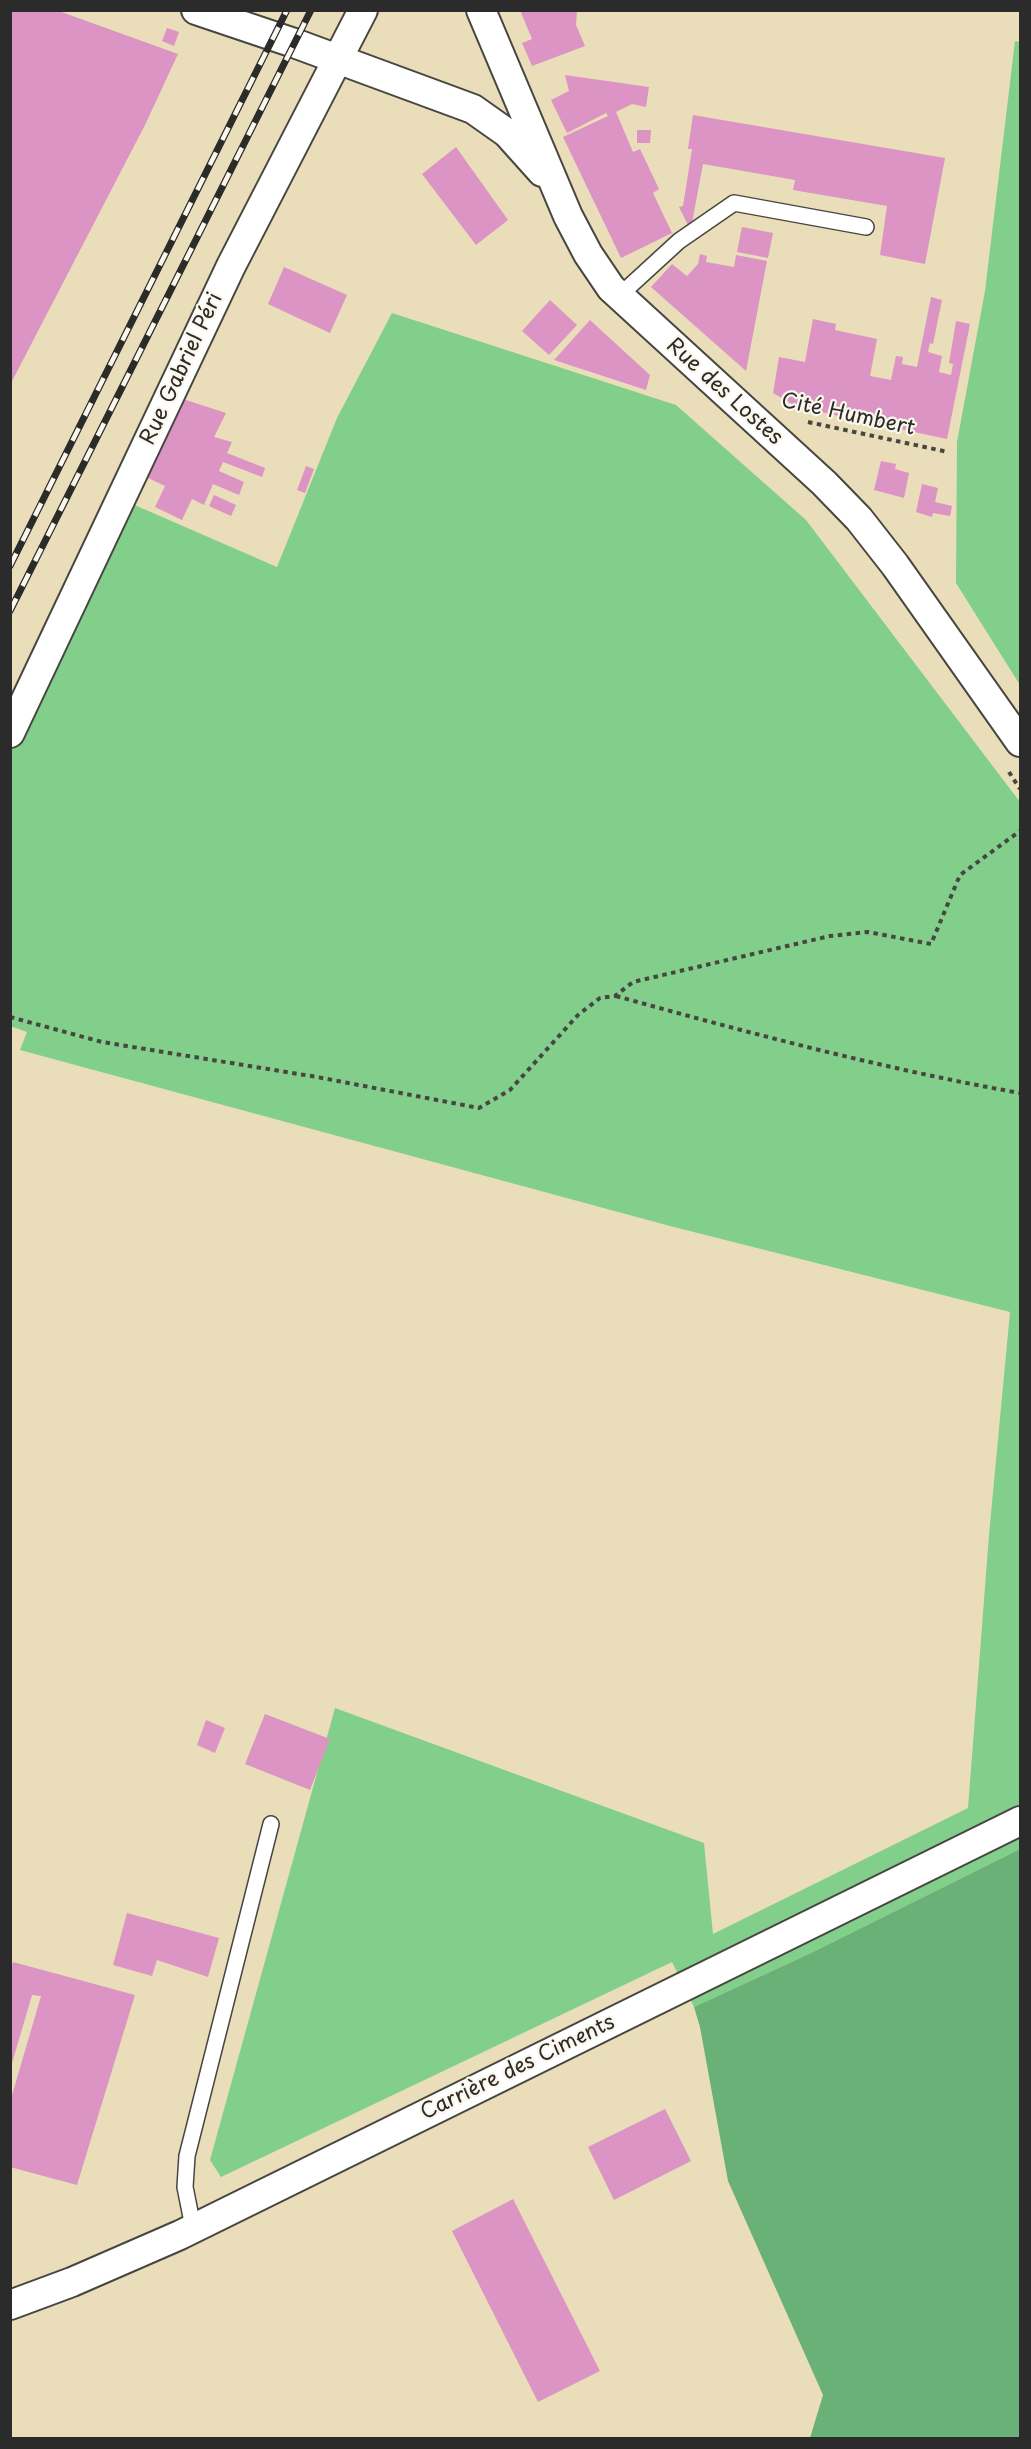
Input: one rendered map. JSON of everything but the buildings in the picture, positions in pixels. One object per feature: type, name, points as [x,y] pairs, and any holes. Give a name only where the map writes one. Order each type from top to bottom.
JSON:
[{"type":"street","points":[[196,10],[233,16],[450,100],[492,121],[524,150],[555,187]]},
{"type":"street","name":"Rue Gabriel Péri","points":[[10,733],[231,266],[363,10]]},
{"type":"street","name":"Rue des Lostes","points":[[481,10],[540,145],[555,187],[588,254],[619,296],[824,483],[859,519],[895,564],[1020,742]]},
{"type":"street","name":"Carrière des Ciments","points":[[10,2305],[114,2265],[193,2228],[1020,1821]]},
{"type":"lane","points":[[619,296],[679,241],[734,203],[866,227]]},
{"type":"lane","points":[[193,2228],[184,2187],[187,2156],[271,1824]]},
{"type":"path","name":"Cité Humbert","points":[[798,420],[948,452]]},
{"type":"path","points":[[615,996],[633,982],[830,936],[868,932],[931,944],[960,875],[1020,831]]},
{"type":"path","points":[[10,1017],[102,1042],[317,1077],[479,1108],[510,1090],[578,1015],[600,998],[615,996],[748,1032],[959,1082],[1020,1093]]},
{"type":"green space","points":[[1015,41],[1020,42],[1020,685],[956,583],[957,442],[985,291]]},
{"type":"green space","points":[[392,313],[676,405],[806,520],[1020,802],[1020,1849],[811,1953],[694,2007],[672,1962],[221,2177],[210,2160],[335,1708],[704,1843],[713,1934],[968,1808],[989,1535],[1010,1312],[670,1226],[20,1050],[27,1032],[10,1026],[10,697],[107,493],[277,567],[337,418]]},
{"type":"green space","points":[[1020,1849],[1020,2438],[810,2438],[823,2395],[728,2181],[700,2027],[694,2007],[811,1953]]},
{"type":"railway","points":[[10,566],[287,10]]},
{"type":"railway","points":[[10,611],[311,10]]}]
